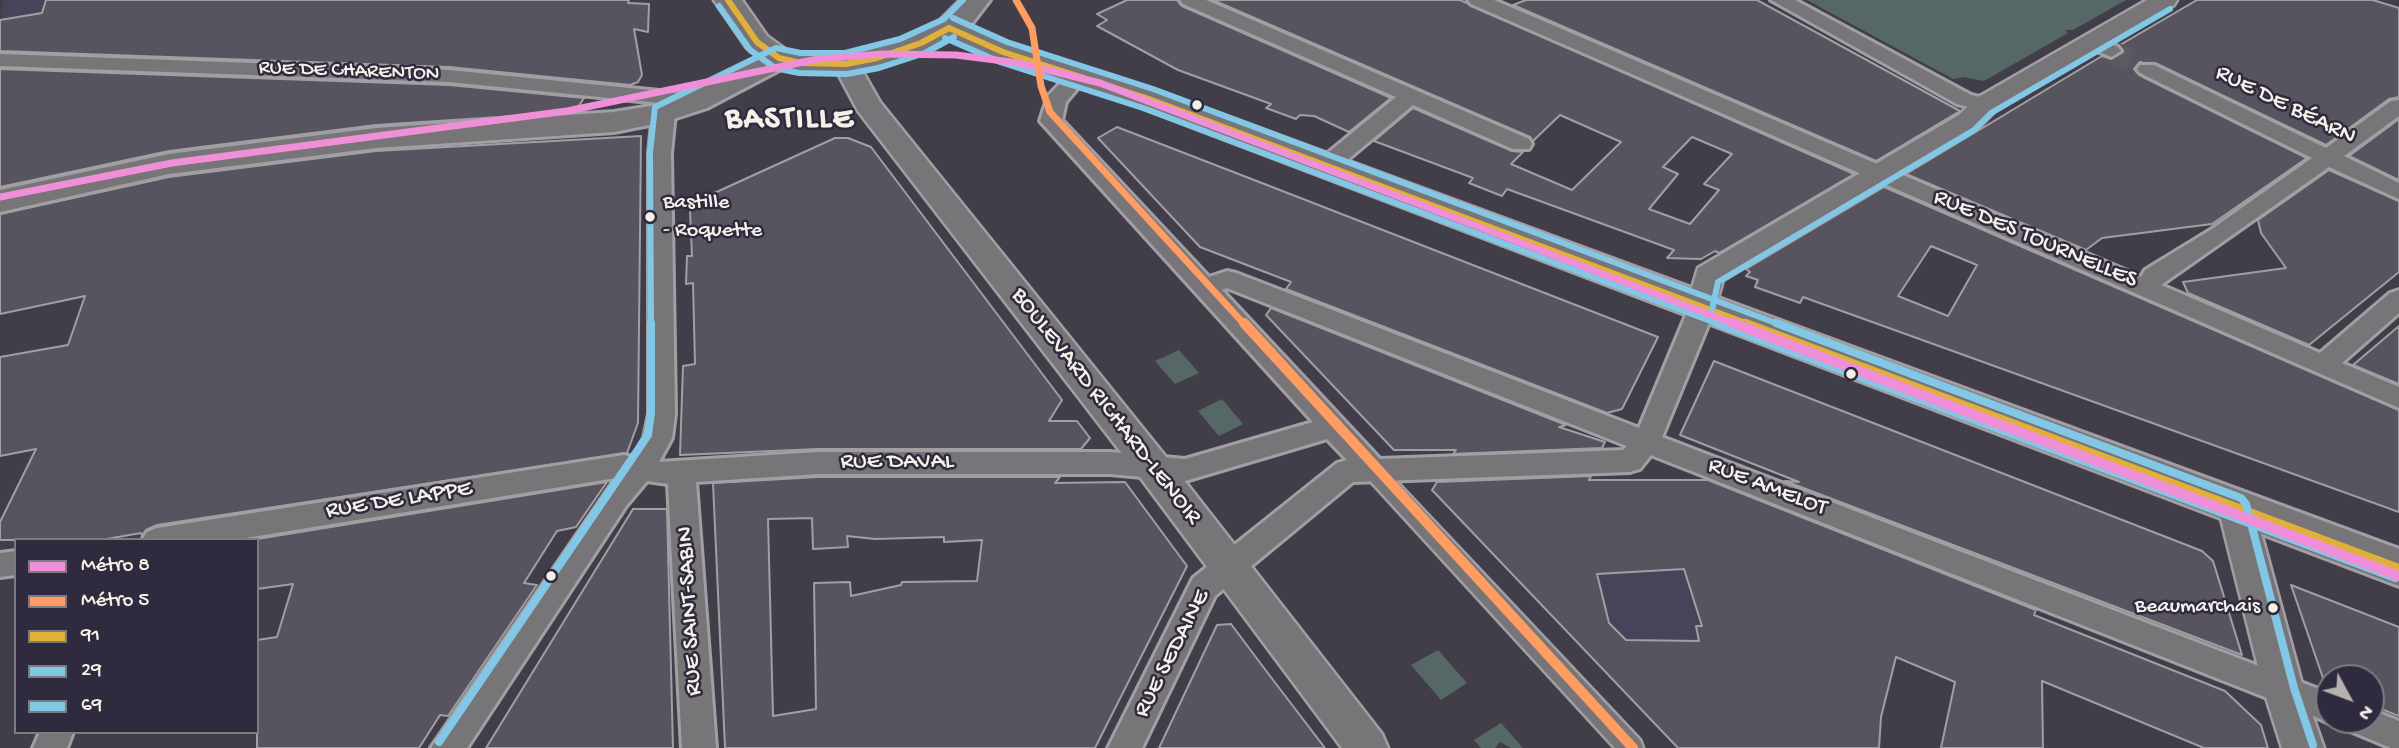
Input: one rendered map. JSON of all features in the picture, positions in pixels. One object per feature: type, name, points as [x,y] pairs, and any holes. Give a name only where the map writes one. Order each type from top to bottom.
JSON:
[{"type":"main road","points":[[728,0],[752,37],[779,58],[800,63],[846,64],[886,56],[921,43],[961,19],[976,0]]},
{"type":"main road","points":[[949,28],[1003,52],[1149,99],[2399,568]]},
{"type":"main road","points":[[0,201],[169,164],[376,138],[614,122],[664,113],[696,101],[779,58]]},
{"type":"street","points":[[1190,0],[1521,144]]},
{"type":"street","name":"RUE DES TOURNELLES","points":[[1478,0],[2399,398]]},
{"type":"street","points":[[1780,0],[1964,100],[1985,105]]},
{"type":"street","points":[[1228,566],[1348,471],[1371,468],[1608,464],[1630,461],[1647,442],[1702,308],[1709,275],[1969,121],[1985,105],[2102,46],[2165,0]]},
{"type":"street","name":"RUE DE CHARENTON","points":[[0,60],[449,76],[696,101]]},
{"type":"street","name":"BOULEVARD RICHARD-LENOIR","points":[[846,64],[868,105],[1153,467],[1367,748]]},
{"type":"street","name":"RUE DE BÉARN","points":[[2147,69],[2399,191]]},
{"type":"street","points":[[1077,77],[1056,101],[1051,121],[1631,748]]},
{"type":"street","points":[[1326,166],[1410,96]]},
{"type":"street","points":[[2147,288],[2154,276],[2220,235],[2399,106]]},
{"type":"street","points":[[448,748],[616,498],[642,467],[658,438],[662,414],[660,153],[664,113]]},
{"type":"street","name":"RUE AMELOT","points":[[1204,288],[1227,279],[2315,703]]},
{"type":"street","points":[[2323,365],[2399,299]]},
{"type":"street","name":"RUE DAVAL","points":[[642,467],[662,474],[818,463],[1110,463],[1185,470],[1332,427]]},
{"type":"street","name":"RUE DE LAPPE","points":[[170,538],[624,466],[642,467]]},
{"type":"street","name":"RUE SAINT-SABIN","points":[[681,473],[699,748]]},
{"type":"street","points":[[2236,507],[2284,691],[2303,748]]},
{"type":"street","name":"RUE SEDAINE","points":[[1125,748],[1203,587],[1228,566]]},
{"type":"shaded area","points":[[4,0],[82,0],[78,6],[0,24]]},
{"type":"shaded area","points":[[1807,0],[2126,0],[2073,30],[2065,30],[2068,33],[1984,81],[1963,77],[1953,79]]},
{"type":"shaded area","points":[[1179,350],[1199,373],[1175,384],[1155,361]]},
{"type":"shaded area","points":[[1222,399],[1243,424],[1219,436],[1198,411]]},
{"type":"shaded area","points":[[1691,568],[1771,656],[1607,673],[1597,574]]},
{"type":"shaded area","points":[[1438,650],[1467,683],[1441,700],[1411,665]]},
{"type":"shaded area","points":[[1501,723],[1523,748],[1511,748],[1500,742],[1495,748],[1481,748],[1474,740]]},
{"type":"building","points":[[46,0],[629,0],[628,3],[649,4],[648,32],[634,29],[642,75],[638,82],[630,85],[449,67],[0,51],[0,20],[42,13]]},
{"type":"building","points":[[1127,0],[1177,0],[1182,6],[1391,98],[1349,132],[1314,116],[1300,115],[1296,119],[1266,108],[1271,104],[1178,70],[1097,26],[1107,20],[1097,14]]},
{"type":"building","points":[[1213,0],[1460,0],[1854,174],[1719,253],[1715,251],[1701,259],[1667,258],[1674,250],[1507,189],[1502,196],[1469,183],[1473,178],[1374,141],[1413,108],[1512,151],[1523,152],[1511,164],[1572,190],[1621,142],[1560,115],[1533,141],[1530,137]],"holes":[[[1692,137],[1732,154],[1704,184],[1719,190],[1690,224],[1649,209],[1678,174],[1663,167]]]},
{"type":"building","points":[[1526,0],[1757,0],[1960,111],[1876,161],[1513,5]]},
{"type":"building","points":[[2197,0],[2373,0],[2399,8],[2399,97],[2389,99],[2326,145],[2155,63],[2140,62],[2134,69],[2139,75],[2307,158],[2212,224],[2102,238],[2086,250],[1906,174],[2102,56],[2112,59],[2124,52],[2120,45]]},
{"type":"building","points":[[0,69],[449,85],[584,98],[575,112],[376,125],[169,151],[0,187]]},
{"type":"building","points":[[2399,119],[2399,180],[2349,156]]},
{"type":"building","points":[[1117,127],[1658,337],[1622,409],[1607,413],[1286,289],[1291,282],[1200,247],[1098,138]]},
{"type":"building","points":[[641,136],[638,423],[627,453],[157,525],[146,530],[142,536],[141,533],[112,538],[0,540],[0,522],[36,449],[0,456],[0,357],[68,345],[85,296],[0,314],[0,214],[169,177],[376,151]]},
{"type":"building","points":[[835,138],[848,138],[871,147],[1062,400],[1049,421],[1077,421],[1090,438],[1081,449],[818,449],[680,455],[683,366],[695,364],[693,283],[686,284],[687,256],[692,256],[690,210],[699,200]]},
{"type":"building","points":[[2329,170],[2399,201],[2399,272],[2309,345],[2188,293],[2183,282],[2286,268],[2261,233],[2258,220]]},
{"type":"building","points":[[1884,187],[2399,410],[2399,512],[1803,297],[1800,303],[1755,287],[1758,280],[1746,276],[1750,272],[1746,269]],"holes":[[[1931,246],[1977,265],[1948,316],[1898,296]]]},
{"type":"building","points":[[1271,308],[1566,425],[1559,427],[1605,442],[1602,448],[1453,454],[1456,450],[1394,450],[1266,315]]},
{"type":"building","points":[[2399,326],[2399,384],[2353,365]]},
{"type":"building","points":[[1714,361],[2202,551],[2213,561],[2242,655],[1785,481],[1799,482],[1680,435]]},
{"type":"building","points":[[1591,476],[1589,480],[1708,480],[2036,610],[2034,615],[2225,691],[2261,725],[2268,748],[2204,748],[2042,681],[2043,748],[1941,748],[1955,682],[1896,657],[1881,717],[1879,748],[1678,748],[1432,490],[1437,482]],"holes":[[[1684,569],[1702,626],[1696,626],[1699,641],[1626,640],[1609,623],[1597,574]]]},
{"type":"building","points":[[818,477],[1060,477],[1055,483],[1125,482],[1187,566],[1095,748],[725,748],[713,483]],"holes":[[[812,518],[813,549],[848,547],[847,536],[875,539],[944,537],[944,542],[982,540],[977,581],[902,582],[901,585],[851,596],[850,582],[814,583],[816,709],[773,716],[768,519]]]},
{"type":"building","points":[[607,482],[576,527],[557,531],[524,583],[537,585],[448,716],[440,715],[419,748],[257,748],[259,640],[277,637],[293,584],[259,589],[259,539]]},
{"type":"building","points":[[633,509],[667,509],[673,748],[486,748]]},
{"type":"building","points":[[2291,585],[2399,627],[2399,716],[2385,710],[2385,664],[2318,664]]},
{"type":"building","points":[[1231,624],[1325,748],[1159,748],[1217,625]]},
{"type":"tunnel","points":[[2111,51],[2147,69]]},
{"type":"metro line","name":"5","points":[[1016,0],[1032,28],[1041,86],[1050,112],[1633,748]]},
{"type":"metro line","name":"8","points":[[0,197],[172,163],[567,111],[818,59],[883,54],[956,55],[1019,63],[1100,83],[2399,576]]},
{"type":"transit line","name":"91","points":[[728,0],[757,42],[779,58],[800,63],[846,64],[877,58],[921,43],[949,28]]},
{"type":"transit line","name":"69","points":[[439,742],[607,492],[633,461],[648,435],[651,413],[650,153],[655,107],[776,48],[801,53],[845,53],[900,39],[944,19],[963,0]]},
{"type":"transit line","name":"29","points":[[719,6],[750,50],[775,68],[799,73],[847,74],[879,68],[925,53],[954,37]]},
{"type":"transit line","name":"29","points":[[1712,310],[1718,282],[1974,130],[1991,113],[2170,9]]},
{"type":"transit line","name":"69","points":[[953,18],[1007,42],[1153,89],[2241,498],[2246,504],[2294,688],[2313,745]]},
{"type":"transit line","name":"91","points":[[949,28],[1003,52],[1149,99],[2399,568]]},
{"type":"transit line","name":"29","points":[[945,38],[1000,62],[1146,109],[2395,578]]},
{"type":"place","name":"Bastille - Roquette","points":[[650,217]]},
{"type":"place","name":"Beaumarchais","points":[[2273,608]]},
{"type":"district","name":"BASTILLE","points":[[790,121]]}]
